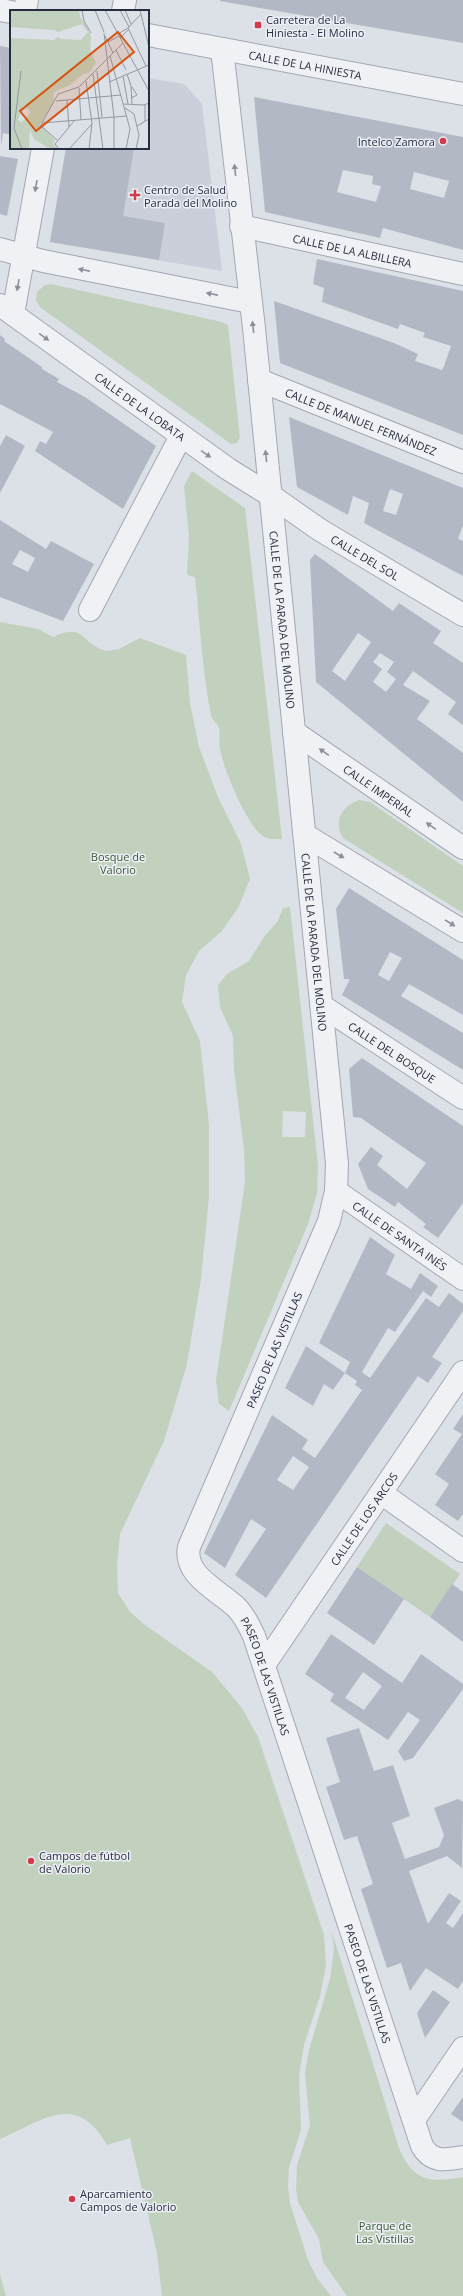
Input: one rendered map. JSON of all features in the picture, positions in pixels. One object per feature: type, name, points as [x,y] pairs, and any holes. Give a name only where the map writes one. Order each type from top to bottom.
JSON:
[{"type":"street","points":[[25,10],[27,0]]},
{"type":"street","points":[[123,10],[124,0]]},
{"type":"street","points":[[0,10],[10,12]]},
{"type":"street","name":"CALLE DE LA HINIESTA","points":[[149,35],[463,94]]},
{"type":"street","name":"CALLE DE LA PARADA DEL MOLINO","points":[[222,49],[242,226],[305,835],[337,1164],[336,1191]]},
{"type":"street","name":"CALLE DE LA LOBATA","points":[[43,149],[23,256],[6,309],[181,436],[228,469],[270,495]]},
{"type":"street","name":"CALLE DE LA ALBILLERA","points":[[242,226],[463,274]]},
{"type":"street","points":[[0,249],[23,256],[250,302]]},
{"type":"street","name":"CALLE DE MANUEL FERNÁNDEZ","points":[[258,380],[463,462]]},
{"type":"street","points":[[90,610],[181,436]]},
{"type":"street","name":"CALLE DEL SOL","points":[[270,495],[320,530],[463,615]]},
{"type":"street","name":"CALLE IMPERIAL","points":[[294,732],[463,848]]},
{"type":"street","points":[[305,835],[463,931]]},
{"type":"street","name":"CALLE DEL BOSQUE","points":[[322,1006],[463,1098]]},
{"type":"street","name":"CALLE DE SANTA INÉS","points":[[336,1191],[463,1279]]},
{"type":"street","name":"PASEO DE LAS VISTILLAS","points":[[336,1191],[329,1221],[188,1553],[188,1560],[192,1570],[244,1616],[254,1636],[422,2146],[432,2158],[441,2161],[463,2157]]},
{"type":"street","name":"CALLE DE LOS ARCOS","points":[[264,1665],[463,1372]]},
{"type":"street","points":[[381,1493],[463,1551]]},
{"type":"street","points":[[414,2120],[463,2048]]},
{"type":"shaded area","name":"Centro de Salud Parada del Molino","points":[[149,78],[184,84],[202,104],[222,271],[50,242],[66,149],[149,149]]},
{"type":"green space","points":[[51,284],[222,322],[228,325],[240,438],[237,443],[231,444],[40,307],[36,300],[37,292],[45,285]]},
{"type":"green space","points":[[192,471],[245,508],[282,839],[271,839],[264,837],[251,822],[244,810],[226,770],[219,746],[219,728],[211,715],[203,664],[195,577],[187,575],[189,536],[184,486]]},
{"type":"green space","name":"Bosque de Valorio","points":[[0,622],[38,629],[53,637],[64,633],[77,633],[82,635],[97,647],[106,651],[119,649],[140,638],[186,655],[190,703],[199,747],[218,797],[241,844],[250,879],[238,908],[222,931],[199,951],[186,975],[182,1002],[200,1041],[209,1125],[209,1197],[201,1279],[187,1364],[164,1441],[120,1534],[117,1565],[118,1593],[130,1612],[145,1625],[212,1672],[242,1708],[258,1737],[324,1935],[326,1965],[320,1996],[304,2045],[299,2076],[301,2130],[289,2168],[288,2186],[290,2203],[308,2260],[317,2278],[331,2296],[162,2296],[157,2253],[130,2138],[107,2145],[95,2128],[83,2119],[71,2114],[45,2118],[0,2139]]},
{"type":"green space","points":[[359,800],[370,802],[463,866],[463,913],[343,838],[339,826],[341,815],[348,806]]},
{"type":"green space","points":[[290,907],[318,1166],[317,1194],[308,1224],[229,1411],[219,1404],[216,1381],[245,1182],[244,1150],[234,1069],[233,1036],[220,1007],[218,985],[227,974],[249,961],[264,937],[278,921],[283,908]],"holes":[[[283,1111],[306,1112],[305,1137],[282,1137]]]},
{"type":"green space","points":[[386,1523],[460,1574],[430,1617],[357,1567]]},
{"type":"green space","name":"Parque de Las Vistillas","points":[[332,1932],[399,2148],[404,2159],[410,2168],[424,2178],[441,2180],[463,2177],[463,2296],[347,2296],[323,2262],[319,2239],[298,2202],[296,2189],[297,2165],[310,2125],[305,2073],[309,2050],[330,1979],[334,1948]]},
{"type":"green space","points":[[0,2275],[6,2296],[0,2296]]},
{"type":"building","points":[[463,0],[463,43],[220,1]]},
{"type":"building","points":[[0,46],[10,48],[10,135],[3,133],[1,146]]},
{"type":"building","points":[[254,97],[463,137],[463,250],[383,228],[380,238],[265,212]],"holes":[[[343,170],[373,176],[372,184],[381,186],[376,202],[337,192]],[[414,172],[449,181],[444,198],[410,189]]]},
{"type":"building","points":[[66,149],[134,149],[123,216],[165,223],[159,260],[50,242]]},
{"type":"building","points":[[0,156],[18,159],[7,216],[0,214]]},
{"type":"building","points":[[317,259],[463,291],[463,435],[280,363],[274,301],[394,343],[418,354],[415,361],[442,370],[444,366],[451,346],[423,337],[425,333],[400,324],[398,329],[322,302],[324,288],[313,284]]},
{"type":"building","points":[[0,335],[5,339],[4,341],[42,367],[42,369],[59,379],[57,382],[85,397],[156,446],[123,509],[35,451],[40,441],[46,444],[53,432],[0,404]]},
{"type":"building","points":[[289,417],[463,488],[463,525],[458,539],[463,541],[463,576],[364,523],[369,503],[353,496],[348,515],[297,487]],"holes":[[[390,489],[403,494],[396,515],[383,511]]]},
{"type":"building","points":[[6,435],[25,446],[0,493],[0,446]]},
{"type":"building","points":[[0,520],[46,549],[51,541],[94,564],[63,621],[0,597]],"holes":[[[20,550],[35,558],[28,572],[12,564]]]},
{"type":"building","points":[[315,554],[393,611],[399,603],[441,631],[433,643],[463,663],[463,725],[448,714],[456,702],[413,671],[403,685],[430,701],[417,719],[463,753],[463,802],[316,682],[310,560]],"holes":[[[358,633],[371,642],[345,681],[332,671]],[[380,653],[394,662],[387,672],[396,679],[386,692],[373,682],[382,669],[373,662]]]},
{"type":"building","points":[[349,888],[463,960],[463,1015],[409,984],[401,996],[463,1033],[463,1070],[342,995],[350,979],[344,979],[336,909]],"holes":[[[390,952],[402,958],[389,981],[378,975]]]},
{"type":"building","points":[[362,1058],[463,1126],[463,1203],[438,1238],[423,1227],[426,1224],[398,1202],[395,1207],[368,1189],[358,1164],[371,1147],[383,1156],[377,1165],[407,1189],[426,1163],[361,1118],[353,1117],[349,1069]]},
{"type":"building","points":[[370,1237],[395,1255],[386,1274],[411,1289],[420,1273],[438,1286],[431,1297],[423,1291],[395,1332],[388,1328],[362,1372],[370,1378],[426,1298],[439,1307],[449,1293],[463,1304],[463,1311],[432,1357],[442,1363],[428,1383],[418,1376],[266,1598],[235,1575],[266,1529],[251,1519],[225,1568],[204,1553],[272,1415],[308,1440],[302,1449],[315,1458],[362,1390],[355,1385],[357,1381],[345,1373],[350,1362],[319,1343]],"holes":[[[293,1456],[309,1467],[293,1490],[277,1480]]]},
{"type":"building","points":[[306,1346],[345,1373],[333,1390],[324,1384],[313,1406],[285,1388]]},
{"type":"building","points":[[463,1414],[463,1514],[458,1521],[435,1505],[449,1484],[435,1474],[462,1434],[453,1429]]},
{"type":"building","points":[[357,1567],[404,1599],[374,1645],[327,1613]]},
{"type":"building","points":[[452,1584],[463,1592],[463,1642],[430,1617]]},
{"type":"building","points":[[331,1634],[402,1683],[421,1654],[463,1684],[463,1689],[413,1758],[404,1761],[398,1751],[420,1720],[408,1712],[388,1740],[330,1701],[334,1694],[305,1674]],"holes":[[[363,1672],[382,1686],[364,1710],[345,1698]]]},
{"type":"building","points":[[359,1728],[374,1771],[393,1765],[410,1816],[392,1823],[405,1859],[439,1847],[444,1835],[434,1808],[458,1799],[463,1802],[462,1868],[447,1856],[409,1871],[428,1924],[449,1893],[461,1901],[446,1923],[453,1928],[463,1913],[463,1981],[458,1989],[426,1968],[410,1991],[401,1963],[387,1968],[361,1889],[373,1884],[357,1836],[344,1840],[326,1787],[340,1782],[326,1738]]},
{"type":"building","points":[[433,1990],[450,2002],[425,2038],[417,2013]]},
{"type":"building","points":[[463,2097],[463,2122],[451,2114]]},
{"type":"place","name":"Carretera de La Hiniesta - El Molino","points":[[258,25]]},
{"type":"place","name":"Intelco Zamora","points":[[443,141]]},
{"type":"place","name":"Centro de Salud Parada del Molino","points":[[135,195]]},
{"type":"place","name":"Campos de fútbol de Valorio","points":[[31,1861]]},
{"type":"place","name":"Aparcamiento Campos de Valorio","points":[[72,2199]]}]
